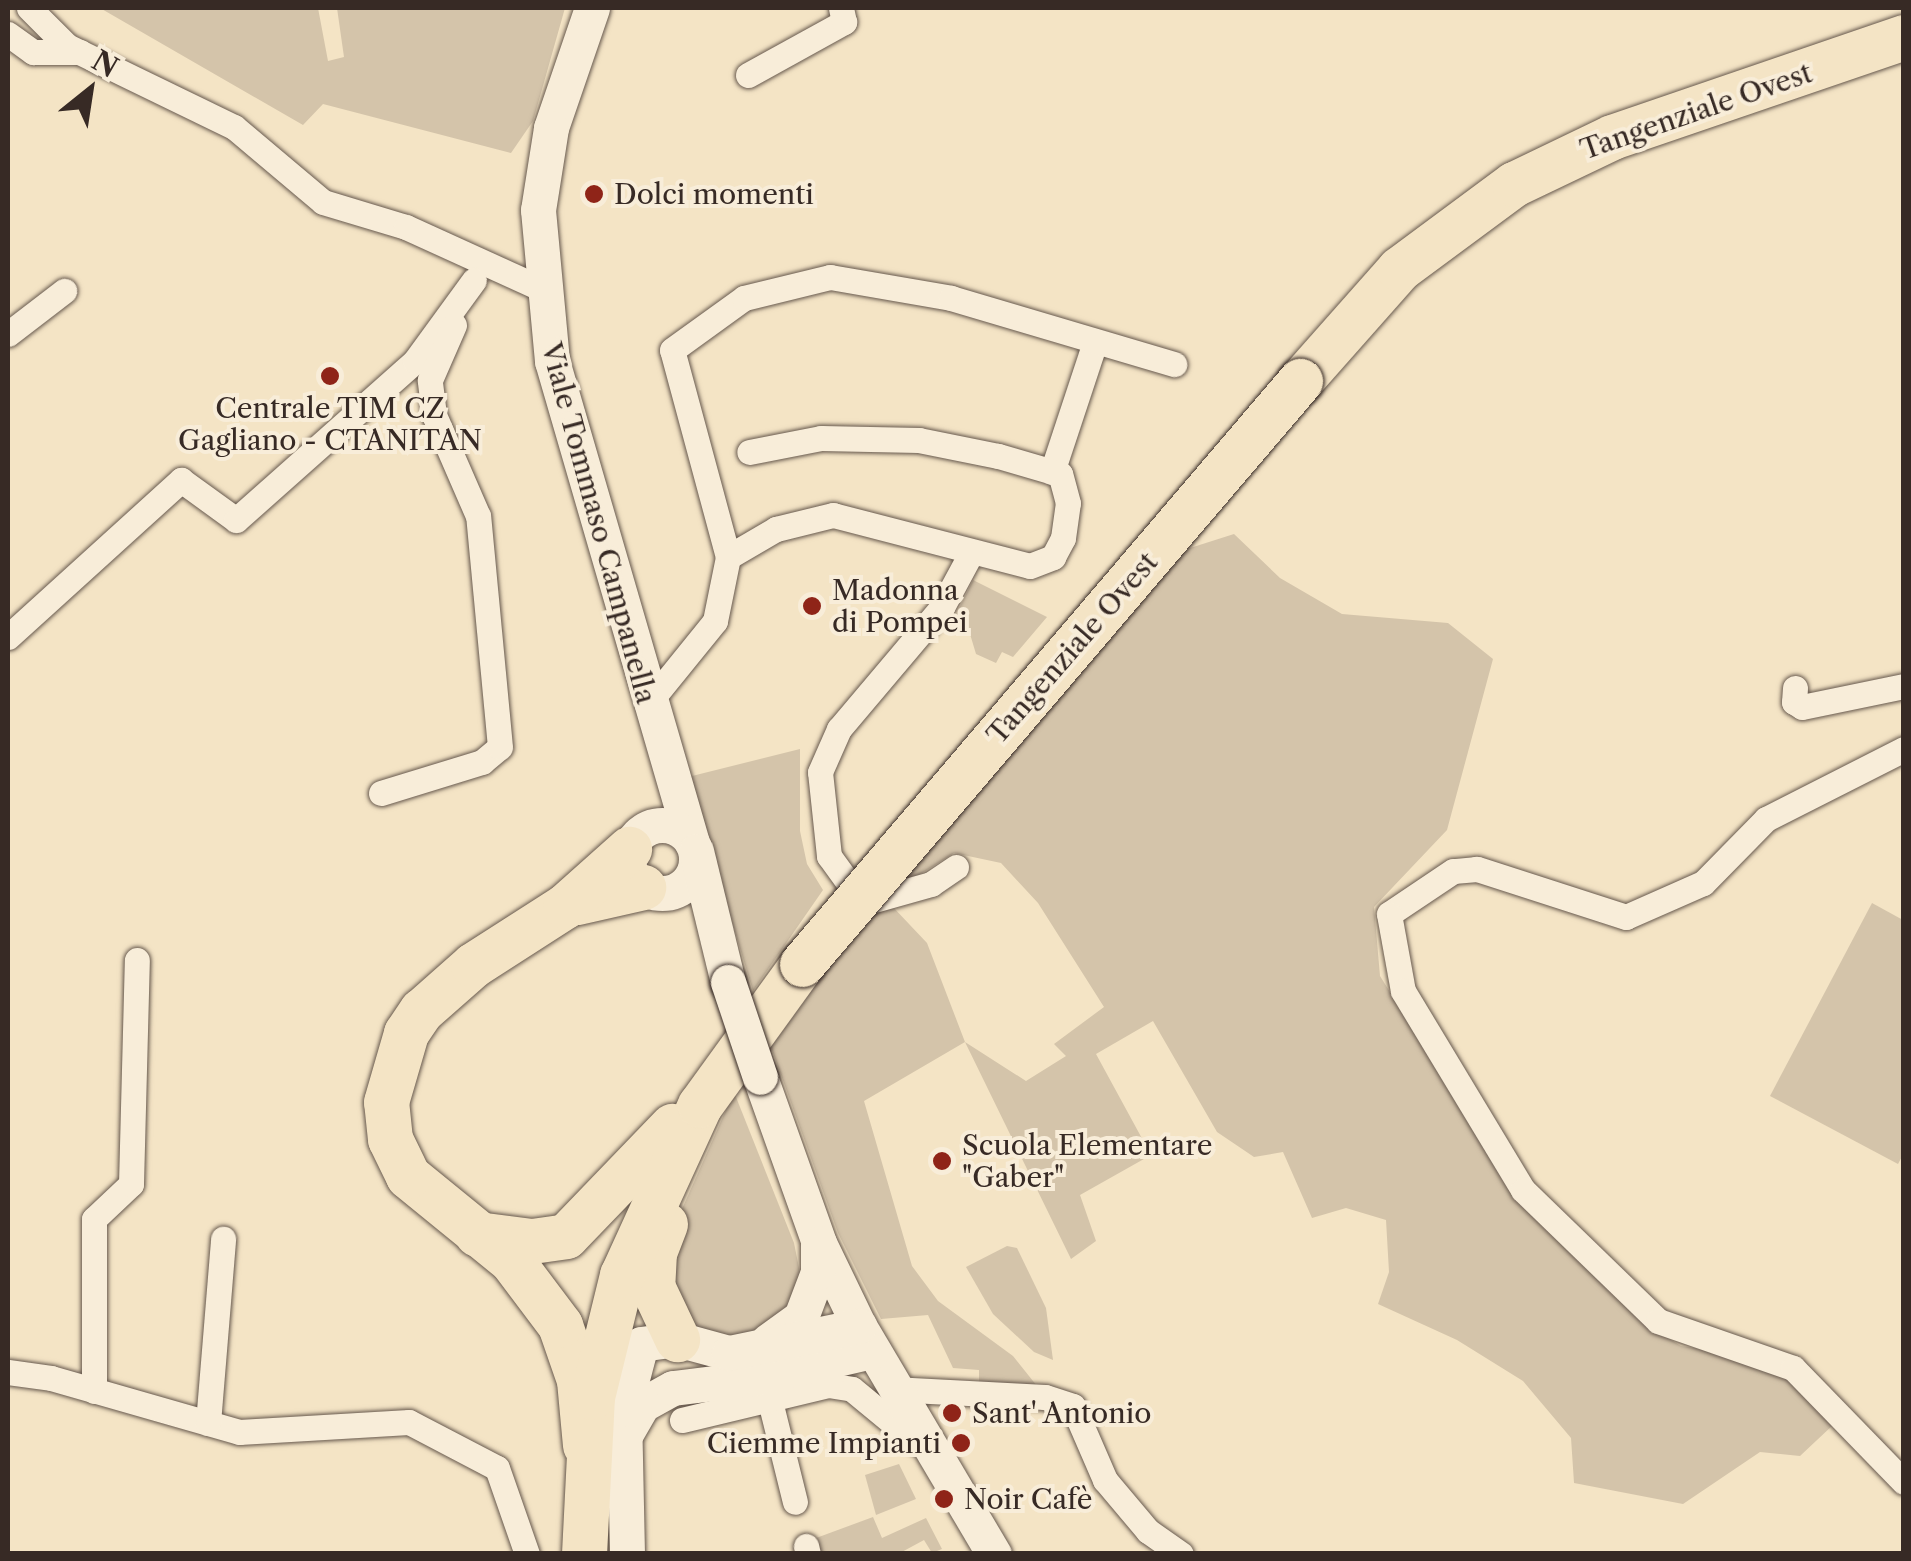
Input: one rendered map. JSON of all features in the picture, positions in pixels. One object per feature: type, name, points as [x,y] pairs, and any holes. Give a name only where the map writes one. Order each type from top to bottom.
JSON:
[{"type":"highway","name":"Tangenziale Ovest","points":[[584,1554],[583,1500],[604,1441],[622,1275],[700,1105],[802,964],[1300,381],[1399,270],[1488,201],[1612,137],[1904,37]]},
{"type":"highway","points":[[604,1441],[560,1324],[512,1260],[408,1176],[385,1120],[388,1086],[421,1010],[474,965],[566,906],[642,865]]},
{"type":"highway","points":[[477,1234],[532,1241],[566,1236],[603,1204],[658,1137],[700,1105]]},
{"type":"highway","points":[[677,1339],[651,1270],[684,1180],[700,1105]]},
{"type":"street","points":[[29,8],[80,52],[234,126],[323,202],[406,228],[477,273],[544,290]]},
{"type":"street","name":"Viale Tommaso Campanella","points":[[592,8],[551,128],[538,210],[552,361],[647,706],[693,844],[728,982],[818,1243],[892,1389],[994,1554]]},
{"type":"street","points":[[748,75],[844,22],[841,8]]},
{"type":"street","points":[[8,34],[33,52],[80,52]]},
{"type":"street","points":[[8,637],[181,480],[236,520],[415,361],[477,273]]},
{"type":"street","points":[[382,794],[482,762],[500,748],[478,516],[434,416],[430,380],[477,273]]},
{"type":"street","points":[[647,706],[715,621],[728,556],[672,350],[744,298],[830,277],[951,298],[1174,364]]},
{"type":"street","points":[[8,334],[64,291]]},
{"type":"street","points":[[1052,472],[1094,342]]},
{"type":"street","points":[[728,556],[776,529],[833,515],[970,554],[1030,566],[1052,557],[1068,503],[1060,474],[919,440],[821,438],[749,452]]},
{"type":"street","points":[[956,868],[932,884],[863,903],[830,856],[820,772],[840,728],[942,607],[970,554]]},
{"type":"street","points":[[1795,688],[1794,702],[1802,707],[1904,686]]},
{"type":"street","name":"Viale Tommaso Campanella","points":[[660,745],[657,796],[642,865],[691,920],[728,982]]},
{"type":"street","points":[[1904,748],[1766,819],[1703,883],[1626,917],[1477,869],[1453,871],[1389,914],[1403,991],[1523,1190],[1658,1321],[1793,1368],[1904,1482]]},
{"type":"street","points":[[672,826],[693,844],[687,882],[642,865],[672,826]]},
{"type":"street","points":[[94,1390],[94,1219],[132,1184],[137,960]]},
{"type":"street","points":[[208,1424],[222,1238]]},
{"type":"street","points":[[748,1351],[788,1332],[801,1317],[818,1272],[818,1243]]},
{"type":"street","points":[[678,1404],[823,1362],[866,1338]]},
{"type":"street","points":[[627,1554],[604,1441],[635,1351],[649,1340],[677,1339],[710,1352],[866,1338]]},
{"type":"street","points":[[677,1339],[686,1366],[678,1404]]},
{"type":"street","points":[[823,1362],[892,1389],[1045,1397],[1073,1406],[1106,1480],[1148,1531],[1182,1554]]},
{"type":"street","points":[[8,1372],[94,1390],[239,1432],[409,1422],[497,1468],[526,1554]]},
{"type":"street","points":[[604,1441],[642,1404],[769,1397],[828,1384],[852,1388],[889,1414],[941,1468]]},
{"type":"street","points":[[769,1397],[795,1502]]},
{"type":"shaded area","points":[[100,8],[318,8],[328,61],[344,57],[337,8],[565,8],[533,121],[511,153],[323,104],[303,125]]},
{"type":"shaded area","points":[[1234,534],[1280,578],[1342,614],[1448,623],[1493,659],[1447,830],[1374,907],[1380,976],[1515,1194],[1656,1331],[1681,1346],[1722,1352],[1787,1378],[1833,1425],[1800,1456],[1760,1452],[1683,1504],[1574,1483],[1571,1438],[1523,1381],[1457,1340],[1378,1304],[1389,1272],[1386,1220],[1346,1208],[1312,1218],[1283,1152],[1254,1157],[1217,1132],[1153,1021],[1096,1054],[1151,1155],[1080,1195],[1096,1241],[1071,1259],[965,1042],[1026,1081],[1066,1056],[1054,1044],[1104,1007],[1038,903],[1001,863],[954,853],[903,885],[885,884],[1165,556]]},
{"type":"shaded area","points":[[973,580],[1047,617],[1013,657],[1002,652],[996,663],[976,654],[970,634],[951,625]]},
{"type":"shaded area","points":[[800,749],[800,831],[807,864],[823,890],[753,991],[688,777]]},
{"type":"shaded area","points":[[1872,903],[1903,920],[1904,1153],[1898,1164],[1770,1096]]},
{"type":"shaded area","points":[[892,906],[927,943],[965,1042],[864,1101],[912,1266],[938,1301],[1013,1356],[1037,1386],[979,1386],[979,1370],[953,1368],[928,1315],[881,1319],[838,1233],[771,1047],[870,909]]},
{"type":"shaded area","points":[[734,1092],[794,1243],[801,1278],[799,1298],[748,1342],[689,1328],[662,1254]]},
{"type":"shaded area","points":[[1007,1246],[1017,1248],[1046,1308],[1053,1360],[1034,1352],[993,1314],[966,1267]]},
{"type":"shaded area","points":[[899,1464],[916,1499],[876,1515],[865,1475]]},
{"type":"shaded area","points":[[873,1517],[882,1538],[926,1518],[942,1549],[932,1553],[924,1540],[900,1553],[810,1553],[808,1541]]},
{"type":"place","name":"Dolci momenti","points":[[594,194]]},
{"type":"place","name":"Centrale TIM CZ Gagliano - CTANITAN","points":[[330,376]]},
{"type":"place","name":"Madonna di Pompei","points":[[812,606]]},
{"type":"place","name":"Scuola Elementare \"Gaber\"","points":[[942,1161]]},
{"type":"place","name":"Sant' Antonio","points":[[952,1413]]},
{"type":"place","name":"Ciemme Impianti","points":[[961,1443]]},
{"type":"place","name":"Noir Cafè","points":[[944,1499]]}]
